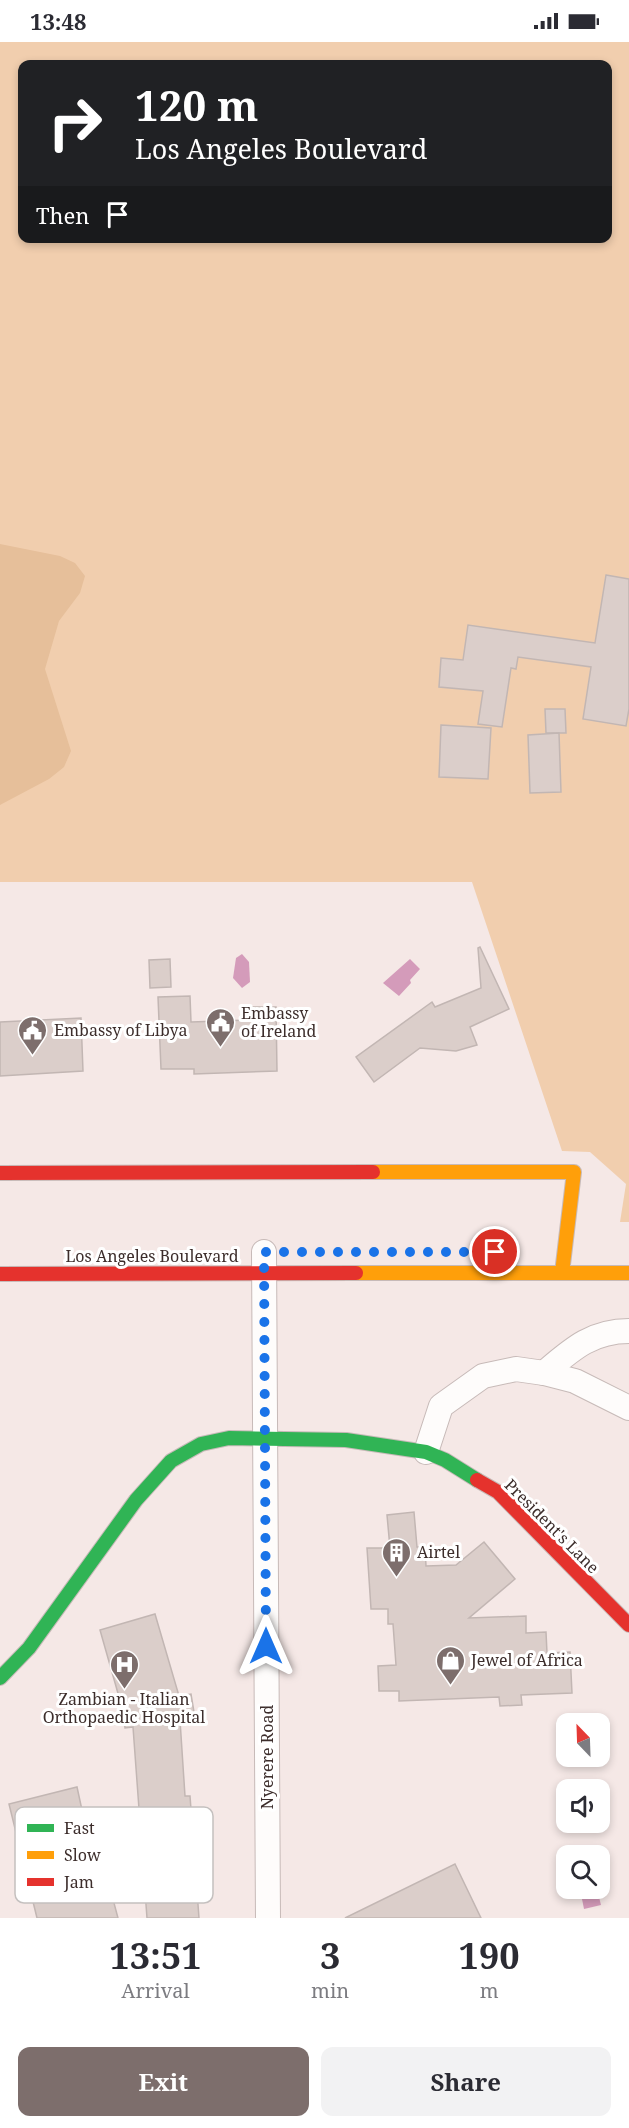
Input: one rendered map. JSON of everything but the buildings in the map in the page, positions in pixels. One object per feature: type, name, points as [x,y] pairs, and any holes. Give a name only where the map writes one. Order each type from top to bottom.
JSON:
[{"type":"street","points":[[0,1173],[574,1172],[562,1273]]},
{"type":"street","name":"Los Angeles Boulevard","points":[[0,1274],[264,1257],[562,1273],[629,1273]]},
{"type":"street","name":"Nyerere Road","points":[[264,1257],[267,1918]]},
{"type":"street","points":[[544,1373],[577,1346],[597,1335],[629,1331]]},
{"type":"street","points":[[426,1452],[441,1406],[483,1376],[516,1369],[544,1373],[575,1381],[629,1408]]},
{"type":"street","name":"President's Lane","points":[[0,1678],[28,1648],[136,1500],[171,1461],[201,1444],[229,1438],[346,1440],[426,1452],[445,1460],[498,1492],[629,1625]]},
{"type":"shaded area","points":[[0,42],[629,42],[629,1222],[620,1222],[626,1184],[590,1152],[562,1151],[472,882],[0,882]]},
{"type":"shaded area","points":[[0,544],[60,556],[75,563],[85,576],[80,593],[59,621],[45,669],[71,751],[64,767],[49,779],[0,805]]},
{"type":"shaded area","points":[[242,954],[249,962],[250,982],[242,988],[233,978],[236,958]]},
{"type":"shaded area","points":[[410,959],[420,969],[399,996],[383,983]]},
{"type":"shaded area","points":[[582,1899],[600,1899],[601,1905],[584,1909]]},
{"type":"traffic: fast","points":[[0,1678],[29,1648],[136,1500],[171,1461],[201,1444],[229,1438],[346,1440],[426,1452],[445,1460],[477,1480]]},
{"type":"traffic: slow","points":[[373,1172],[574,1172],[562,1273]]},
{"type":"traffic: slow","points":[[356,1273],[629,1273]]},
{"type":"traffic: jam","points":[[0,1173],[373,1172]]},
{"type":"traffic: jam","points":[[0,1274],[356,1273]]},
{"type":"traffic: jam","points":[[477,1480],[498,1492],[629,1625]]},
{"type":"place","name":"Embassy of Ireland","points":[[220,1048]]},
{"type":"place","name":"Embassy of Libya","points":[[33,1056]]},
{"type":"place","name":"Airtel","points":[[396,1578]]},
{"type":"place","name":"Jewel of Africa","points":[[450,1686]]},
{"type":"place","name":"Zambian - Italian Orthopaedic Hospital","points":[[124,1690]]},
{"type":"route","points":[[266,1646],[264,1252],[495,1252]]}]
